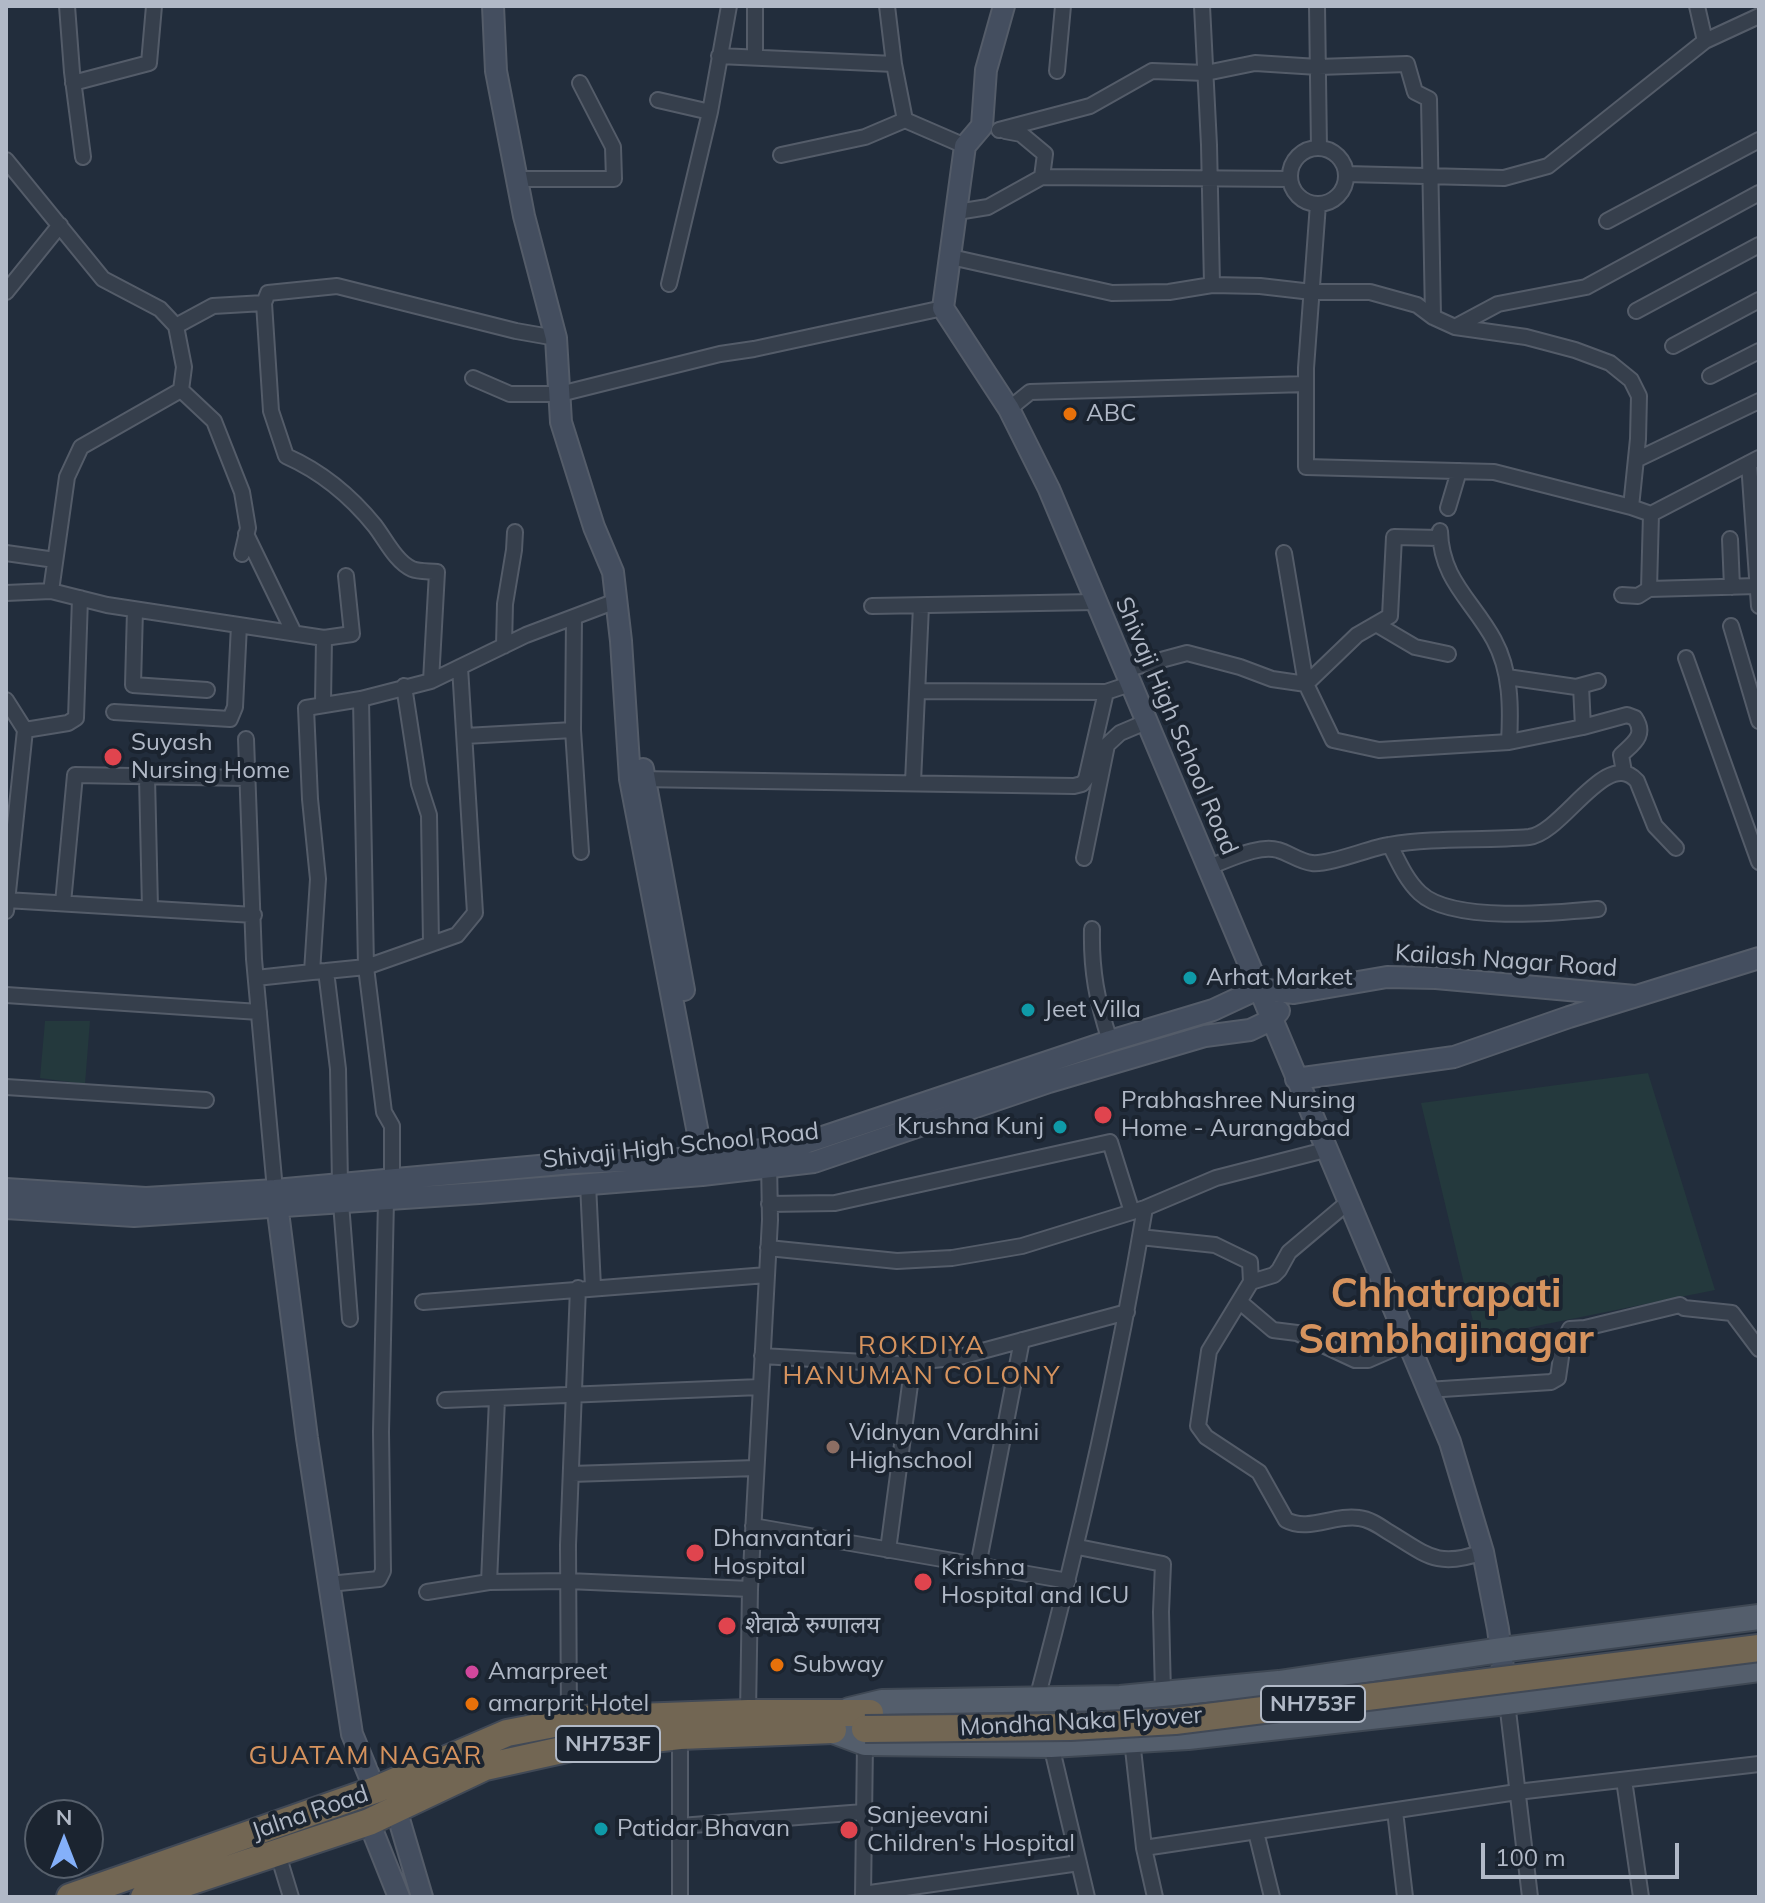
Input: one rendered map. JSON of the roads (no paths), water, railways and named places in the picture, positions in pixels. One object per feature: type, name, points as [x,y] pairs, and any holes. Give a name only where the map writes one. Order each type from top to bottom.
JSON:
[{"type":"highway","name":"Mondha Naka Flyover","points":[[867,1729],[1171,1707],[1759,1631]]},
{"type":"highway","name":"Mondha Naka Flyover","points":[[833,1722],[867,1729],[1145,1724],[1759,1648]]},
{"type":"highway","name":"Jalna Road","points":[[70,1897],[375,1790],[507,1733],[569,1722],[748,1713],[833,1722]]},
{"type":"highway","name":"Jalna Road","points":[[144,1897],[190,1890],[277,1851],[369,1822],[485,1767],[571,1748],[833,1722]]},
{"type":"main road","points":[[833,1722],[882,1702],[1120,1698],[1279,1683],[1501,1650],[1759,1617]]},
{"type":"main road","points":[[867,1729],[1051,1745],[1188,1737],[1507,1702],[1759,1669]]},
{"type":"street","points":[[67,6],[83,157]]},
{"type":"street","points":[[73,83],[149,63],[154,6]]},
{"type":"street","points":[[493,6],[496,71],[524,216],[556,338],[561,422],[594,527],[613,572],[637,779]]},
{"type":"street","points":[[669,284],[710,112],[729,6]]},
{"type":"street","points":[[755,6],[755,57]]},
{"type":"street","points":[[887,6],[905,120]]},
{"type":"street","points":[[991,128],[986,70],[1004,6]]},
{"type":"street","points":[[1057,71],[1063,6]]},
{"type":"street","points":[[1202,6],[1212,285]]},
{"type":"street","points":[[1317,6],[1319,148]]},
{"type":"street","points":[[1697,6],[1705,41]]},
{"type":"street","points":[[1346,174],[1504,178],[1548,166],[1705,41],[1759,16]]},
{"type":"street","points":[[719,56],[894,64]]},
{"type":"street","points":[[473,378],[510,394],[560,394],[720,354],[943,308],[965,146],[991,128],[1090,106],[1152,71],[1206,73],[1255,63],[1318,67],[1407,64],[1415,92],[1429,99],[1433,317]]},
{"type":"street","points":[[517,179],[614,179],[613,147],[580,83]]},
{"type":"street","points":[[658,100],[710,112]]},
{"type":"street","points":[[781,155],[865,137],[905,120],[965,146]]},
{"type":"street","points":[[991,128],[1021,134],[1045,154],[1042,177]]},
{"type":"street","points":[[1607,221],[1759,140]]},
{"type":"street","points":[[1319,148],[1337,155],[1346,174],[1345,185],[1339,195],[1329,202],[1318,204],[1299,197],[1289,179],[1294,160],[1309,149],[1319,148]]},
{"type":"street","points":[[6,160],[103,279],[160,309],[176,326],[184,367],[181,390]]},
{"type":"street","points":[[957,212],[988,207],[1042,177],[1289,179]]},
{"type":"street","points":[[1455,327],[1498,304],[1586,287],[1759,193]]},
{"type":"street","points":[[1318,204],[1306,384],[1306,467],[1494,472],[1651,514],[1754,460],[1758,597],[1732,587],[1649,589],[1638,596],[1622,595]]},
{"type":"street","points":[[6,292],[55,219]]},
{"type":"street","points":[[1636,311],[1759,245]]},
{"type":"street","points":[[951,257],[1112,293],[1169,292],[1212,285],[1312,292],[1370,292],[1417,305],[1455,327],[1526,337],[1575,350],[1610,363],[1631,380],[1639,396],[1631,507]]},
{"type":"street","points":[[431,681],[437,572],[411,569],[344,492],[312,468],[286,456],[271,411],[264,303],[268,293],[337,286],[516,331],[556,338]]},
{"type":"street","points":[[1673,346],[1759,300]]},
{"type":"street","points":[[176,326],[213,306],[264,303]]},
{"type":"street","name":"Shivaji High School Road","points":[[768,1158],[1110,1041],[1213,1010],[1258,989],[1049,489],[1009,409],[943,308]]},
{"type":"street","points":[[1710,376],[1759,351]]},
{"type":"street","points":[[1009,409],[1030,392],[1306,384]]},
{"type":"street","points":[[181,390],[214,421],[242,492],[246,534],[242,554]]},
{"type":"street","points":[[51,591],[67,477],[81,447],[181,390]]},
{"type":"street","points":[[560,394],[572,418],[622,571],[629,609],[641,847],[711,1165]]},
{"type":"street","points":[[1636,460],[1759,401]]},
{"type":"street","points":[[1448,508],[1459,471]]},
{"type":"street","points":[[1649,589],[1651,514]]},
{"type":"street","points":[[504,646],[505,604],[515,532]]},
{"type":"street","points":[[246,534],[294,633]]},
{"type":"street","points":[[1306,684],[1357,635],[1390,616],[1394,537],[1440,535],[1440,550],[1457,588],[1495,640],[1507,677],[1509,742]]},
{"type":"street","points":[[1730,539],[1732,587]]},
{"type":"street","points":[[6,553],[55,560]]},
{"type":"street","points":[[1284,553],[1306,684],[1333,740],[1379,750],[1509,742],[1627,715],[1635,718],[1640,727],[1636,744],[1621,755],[1624,772]]},
{"type":"street","points":[[6,593],[51,591],[135,610],[324,638],[352,634],[346,576]]},
{"type":"street","points":[[25,730],[68,723],[76,718],[80,598]]},
{"type":"street","points":[[350,1319],[340,1193],[338,1069],[319,971],[318,879],[306,708],[361,699],[431,681],[504,646],[616,601]]},
{"type":"street","points":[[872,606],[1095,602]]},
{"type":"street","points":[[913,782],[921,606]]},
{"type":"street","points":[[135,610],[133,685],[207,690]]},
{"type":"street","points":[[574,617],[573,730],[581,852]]},
{"type":"street","points":[[1376,624],[1415,647],[1448,654]]},
{"type":"street","points":[[114,712],[230,719],[235,707],[239,625]]},
{"type":"street","points":[[1731,626],[1759,721]]},
{"type":"street","points":[[323,703],[324,638]]},
{"type":"street","points":[[917,691],[1106,692],[1127,677],[1187,653],[1272,679],[1306,684]]},
{"type":"street","points":[[1686,658],[1752,822],[1759,862]]},
{"type":"street","points":[[256,978],[366,967],[457,935],[475,913],[460,667]]},
{"type":"street","points":[[1507,677],[1576,687],[1598,681]]},
{"type":"street","points":[[404,686],[419,784],[429,815],[431,944]]},
{"type":"street","points":[[1581,686],[1583,727]]},
{"type":"street","points":[[637,779],[1074,786],[1086,779],[1106,692]]},
{"type":"street","points":[[361,699],[366,967],[384,1112],[392,1126],[392,1179]]},
{"type":"street","points":[[6,700],[25,730],[6,911]]},
{"type":"street","points":[[1084,858],[1107,745],[1120,733],[1146,722]]},
{"type":"street","points":[[465,736],[573,730]]},
{"type":"street","points":[[246,739],[256,978],[276,1198],[352,1734],[375,1790]]},
{"type":"street","points":[[6,773],[21,768]]},
{"type":"street","points":[[1208,867],[1267,849],[1279,850],[1312,863],[1390,845],[1534,836],[1555,825],[1604,777],[1618,772],[1624,772],[1637,781],[1659,832],[1676,848]]},
{"type":"street","points":[[63,903],[75,775],[246,778]]},
{"type":"street","points":[[147,777],[150,908]]},
{"type":"street","points":[[1390,845],[1421,894],[1439,904],[1468,910],[1530,915],[1598,909]]},
{"type":"street","points":[[6,900],[254,915]]},
{"type":"street","points":[[1092,929],[1094,983],[1110,1041]]},
{"type":"street","name":"Kailash Nagar Road","points":[[1294,993],[1387,977],[1436,978],[1635,996],[1759,958]]},
{"type":"street","points":[[1294,993],[1258,989],[1450,1442],[1483,1552],[1501,1650],[1530,1897]]},
{"type":"street","points":[[1271,1020],[1294,993]]},
{"type":"street","points":[[6,995],[259,1012]]},
{"type":"street","points":[[1296,1079],[1454,1057],[1635,996]]},
{"type":"street","name":"Shivaji High School Road","points":[[340,1193],[386,1200],[588,1184],[768,1158],[814,1162],[1049,1082],[1205,1036],[1250,1030],[1271,1020]]},
{"type":"street","points":[[6,1087],[206,1100]]},
{"type":"street","points":[[769,1204],[835,1203],[1110,1142],[1139,1210],[1140,1237],[1078,1547],[1037,1699]]},
{"type":"street","points":[[768,1248],[897,1261],[952,1258],[1022,1246],[1139,1210],[1216,1178],[1325,1150]]},
{"type":"street","points":[[748,1713],[750,1589],[768,1248],[768,1158]]},
{"type":"street","name":"Shivaji High School Road","points":[[6,1208],[134,1216],[340,1193],[392,1179],[572,1163],[711,1165]]},
{"type":"street","points":[[569,1722],[571,1474],[574,1395],[585,1288],[588,1184]]},
{"type":"street","name":"Shivaji High School Road","points":[[6,1189],[146,1198],[276,1198]]},
{"type":"street","points":[[329,1584],[379,1579],[383,1571],[381,1432],[386,1200]]},
{"type":"street","points":[[1251,1282],[1274,1275],[1289,1252],[1347,1203]]},
{"type":"street","points":[[1140,1237],[1215,1245],[1250,1262],[1251,1282],[1209,1351],[1198,1418],[1200,1432],[1259,1472],[1282,1514],[1291,1523],[1359,1518],[1371,1521],[1437,1560],[1461,1560],[1483,1552]]},
{"type":"street","points":[[423,1302],[767,1275]]},
{"type":"street","points":[[1240,1302],[1273,1330],[1297,1333],[1355,1360],[1368,1360],[1407,1343]]},
{"type":"street","points":[[1427,1390],[1551,1382],[1558,1378],[1563,1343],[1570,1329],[1680,1305],[1732,1313],[1759,1349]]},
{"type":"street","points":[[762,1356],[898,1364],[960,1357],[1127,1312]]},
{"type":"street","points":[[978,1566],[1022,1340]]},
{"type":"street","points":[[888,1550],[913,1362]]},
{"type":"street","points":[[445,1400],[760,1387]]},
{"type":"street","points":[[489,1582],[497,1399]]},
{"type":"street","points":[[571,1474],[756,1468]]},
{"type":"street","points":[[753,1526],[1068,1581]]},
{"type":"street","points":[[1078,1547],[1163,1564],[1163,1694]]},
{"type":"street","points":[[427,1592],[489,1582],[568,1581],[750,1589]]},
{"type":"street","points":[[867,1729],[863,1896],[1079,1863]]},
{"type":"street","points":[[680,1736],[680,1897]]},
{"type":"street","points":[[1132,1740],[1144,1848],[1155,1897]]},
{"type":"street","points":[[1051,1745],[1087,1897]]},
{"type":"street","points":[[1144,1848],[1517,1792],[1759,1764]]},
{"type":"street","points":[[1624,1780],[1641,1897]]},
{"type":"street","points":[[396,1809],[422,1897]]},
{"type":"street","points":[[1395,1811],[1405,1897]]},
{"type":"street","points":[[680,1826],[864,1812]]},
{"type":"street","points":[[369,1822],[399,1897]]},
{"type":"street","points":[[1256,1832],[1272,1897]]},
{"type":"street","points":[[277,1851],[291,1897]]},
{"type":"place","name":"ABC","points":[[1070,414]]},
{"type":"place","name":"Suyash Nursing Home","points":[[113,757]]},
{"type":"place","name":"Arhat Market","points":[[1190,978]]},
{"type":"place","name":"Jeet Villa","points":[[1028,1010]]},
{"type":"place","name":"Prabhashree Nursing Home - Aurangabad","points":[[1103,1115]]},
{"type":"place","name":"Krushna Kunj","points":[[1060,1127]]},
{"type":"place","name":"Vidnyan Vardhini Highschool","points":[[833,1447]]},
{"type":"place","name":"Dhanvantari Hospital","points":[[695,1553]]},
{"type":"place","name":"Krishna Hospital and ICU","points":[[923,1582]]},
{"type":"place","name":"शेवाळे रुग्णालय","points":[[727,1626]]},
{"type":"place","name":"Subway","points":[[777,1665]]},
{"type":"place","name":"Amarpreet","points":[[472,1672]]},
{"type":"place","name":"amarprit Hotel","points":[[472,1704]]},
{"type":"place","name":"Patidar Bhavan","points":[[601,1829]]},
{"type":"place","name":"Sanjeevani Children's Hospital","points":[[849,1830]]},
{"type":"district","name":"Chhatrapati Sambhajinagar","points":[[1446,1318]]},
{"type":"district","name":"ROKDIYA HANUMAN COLONY","points":[[922,1361]]},
{"type":"district","name":"GUATAM NAGAR","points":[[366,1756]]}]
